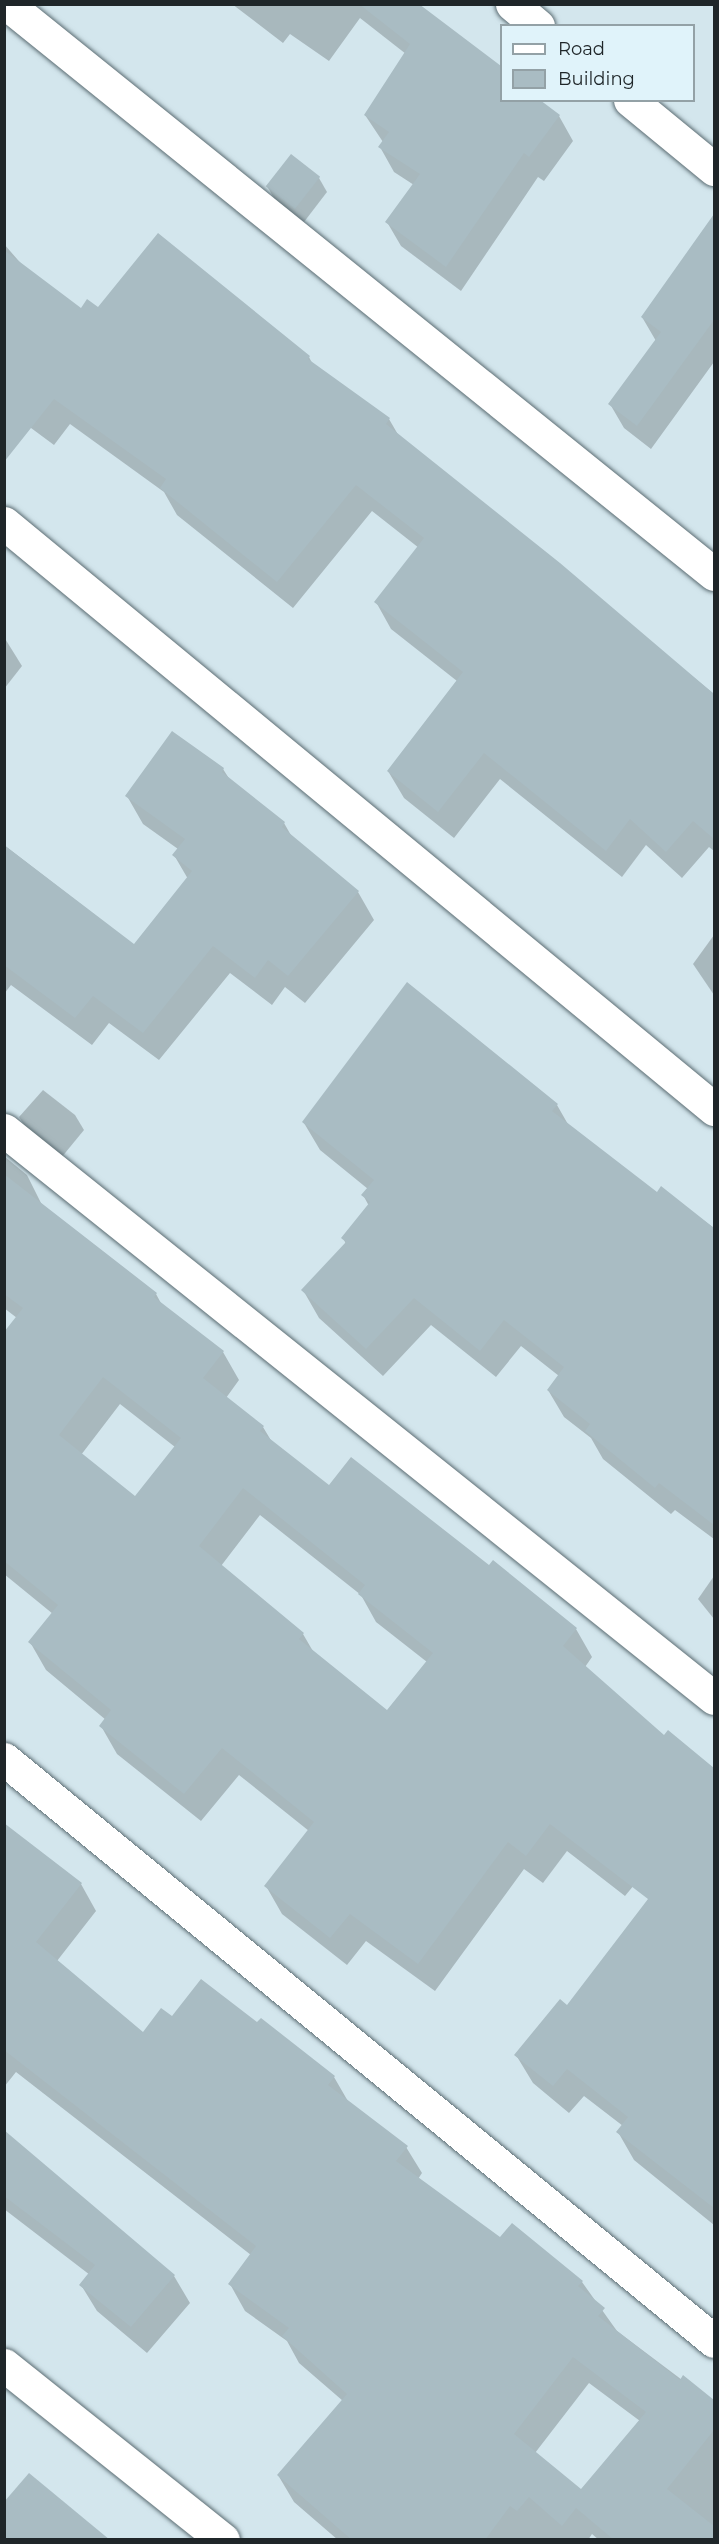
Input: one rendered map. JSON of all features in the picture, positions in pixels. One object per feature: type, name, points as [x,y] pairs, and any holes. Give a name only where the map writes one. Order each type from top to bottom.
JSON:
[{"type":"street","points":[[7,4],[714,574]]},
{"type":"street","points":[[512,4],[536,24]]},
{"type":"street","points":[[632,102],[714,169]]},
{"type":"street","points":[[4,524],[714,1109]]},
{"type":"street","points":[[4,1130],[714,1698]]},
{"type":"street","points":[[4,1760],[714,2341]]},
{"type":"street","points":[[4,2365],[222,2540]]},
{"type":"building","points":[[359,4],[419,4],[500,65],[500,102],[543,102],[560,115],[529,157],[524,153],[446,267],[385,222],[420,174],[378,147],[389,132],[364,115],[410,44]]},
{"type":"building","points":[[291,154],[320,177],[295,209],[266,186]]},
{"type":"building","points":[[714,214],[714,320],[637,426],[608,404],[661,332],[641,317]]},
{"type":"building","points":[[158,233],[310,356],[308,359],[390,418],[386,424],[560,563],[714,694],[714,839],[693,821],[666,852],[630,819],[606,851],[484,753],[438,812],[387,771],[463,672],[374,602],[424,538],[356,485],[277,582],[160,488],[166,479],[54,399],[4,462],[4,250],[81,308],[87,299],[98,307]]},
{"type":"building","points":[[172,731],[224,768],[222,772],[285,822],[282,827],[359,891],[288,976],[268,960],[255,978],[213,946],[143,1033],[93,996],[75,1018],[4,965],[4,845],[134,944],[192,871],[172,855],[185,839],[125,796]]},
{"type":"building","points":[[407,982],[558,1104],[552,1111],[657,1192],[661,1186],[714,1228],[714,1525],[659,1483],[655,1488],[585,1431],[590,1424],[547,1390],[564,1367],[504,1320],[480,1351],[414,1298],[366,1349],[301,1290],[346,1242],[341,1238],[370,1202],[361,1195],[374,1180],[302,1122]]},
{"type":"building","points":[[4,1174],[157,1293],[154,1297],[224,1351],[203,1378],[264,1426],[260,1431],[329,1485],[351,1457],[489,1565],[493,1560],[577,1628],[563,1646],[664,1735],[668,1730],[714,1768],[714,2208],[616,2132],[628,2117],[567,2069],[553,2086],[514,2055],[560,1999],[567,2005],[648,1899],[550,1824],[526,1856],[508,1842],[418,1964],[350,1914],[330,1938],[264,1886],[314,1822],[222,1748],[184,1794],[99,1726],[111,1710],[28,1642],[58,1605],[4,1561],[4,1332],[23,1308],[4,1294]],"holes":[[[103,1377],[181,1438],[135,1496],[59,1435]],[[243,1488],[365,1585],[358,1594],[433,1653],[387,1710],[299,1639],[304,1633],[199,1546]]]},
{"type":"building","points":[[4,1823],[82,1883],[36,1942],[143,2032],[161,2008],[172,2016],[201,1979],[257,2022],[261,2018],[335,2076],[328,2085],[408,2146],[396,2161],[500,2237],[512,2223],[583,2281],[578,2286],[605,2308],[598,2316],[680,2380],[683,2375],[714,2400],[714,2430],[667,2489],[714,2526],[714,2540],[614,2540],[576,2508],[562,2526],[529,2497],[517,2511],[510,2506],[485,2540],[352,2540],[277,2475],[347,2394],[282,2336],[289,2328],[228,2284],[256,2246],[4,2050]],"holes":[[[573,2357],[646,2412],[581,2489],[514,2434]]]},
{"type":"building","points":[[4,2130],[175,2275],[131,2327],[79,2285],[95,2265],[4,2196]]},
{"type":"building","points":[[29,2473],[110,2540],[4,2540],[4,2502]]}]
